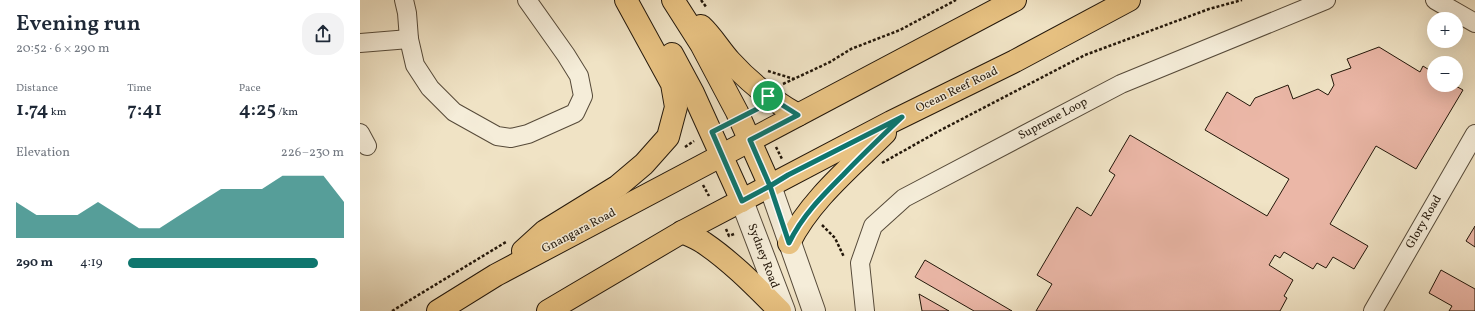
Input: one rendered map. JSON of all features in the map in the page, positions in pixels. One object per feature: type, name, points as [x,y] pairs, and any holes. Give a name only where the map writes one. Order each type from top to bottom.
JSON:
[{"type":"main road","points":[[496,275],[545,231],[618,186],[644,164],[668,137],[676,107],[672,84],[626,0]]},
{"type":"main road","points":[[548,311],[682,232],[742,201],[693,93],[668,47],[634,0]]},
{"type":"main road","points":[[674,0],[710,34],[730,61],[768,96],[798,115]]},
{"type":"main road","points":[[674,0],[701,44],[737,112],[770,186]]},
{"type":"main road","points":[[722,156],[1015,0]]},
{"type":"main road","name":"Ocean Reef Road","points":[[742,201],[788,175],[1015,61],[1129,0]]},
{"type":"main road","points":[[789,243],[797,227],[809,211],[902,117]]},
{"type":"main road","name":"Gnangara Road","points":[[438,311],[496,275],[722,156]]},
{"type":"main road","points":[[682,232],[719,253],[780,311]]},
{"type":"street","points":[[404,0],[407,13],[409,39],[415,65],[430,88],[454,112],[497,136],[511,138],[528,134],[575,113],[583,96],[579,76],[555,38],[527,0]]},
{"type":"street","name":"Supreme Loop","points":[[865,311],[860,263],[873,226],[904,198],[1121,84],[1326,0]]},
{"type":"street","points":[[1435,0],[1475,23]]},
{"type":"street","points":[[360,43],[409,39]]},
{"type":"street","name":"Glory Road","points":[[1373,311],[1475,134]]},
{"type":"street","points":[[770,186],[814,311]]},
{"type":"street","name":"Sydney Road","points":[[742,201],[784,311]]},
{"type":"path","points":[[768,96],[781,84],[830,62],[851,49],[900,30],[956,0]]},
{"type":"path","points":[[881,164],[939,131],[1085,55],[1209,9],[1242,0]]},
{"type":"path","points":[[668,137],[684,147],[712,132]]},
{"type":"path","points":[[809,211],[835,238],[844,258]]},
{"type":"building","points":[[1379,47],[1420,72],[1423,66],[1427,69],[1427,92],[1462,92],[1416,169],[1376,146],[1330,224],[1368,246],[1354,269],[1333,257],[1326,268],[1317,263],[1313,269],[1284,252],[1280,258],[1275,255],[1269,265],[1293,280],[1284,296],[1287,298],[1280,311],[1036,311],[1052,284],[1037,275],[1077,207],[1091,216],[1115,175],[1109,171],[1130,135],[1267,216],[1289,179],[1205,130],[1227,92],[1250,106],[1255,98],[1288,85],[1293,99],[1318,89],[1328,95],[1334,85],[1331,75],[1351,68],[1347,59]]},
{"type":"building","points":[[1475,226],[1475,247],[1466,241]]},
{"type":"building","points":[[925,260],[1012,311],[974,311],[915,277]]},
{"type":"building","points":[[1441,270],[1475,289],[1475,311],[1449,311],[1452,306],[1429,293]]},
{"type":"building","points":[[919,294],[949,311],[922,311]]},
{"type":"route","points":[[768,96],[759,108],[712,132],[742,201],[770,186],[789,243],[797,227],[809,211],[902,117],[788,175],[770,186],[750,140],[798,115],[768,96]]}]
